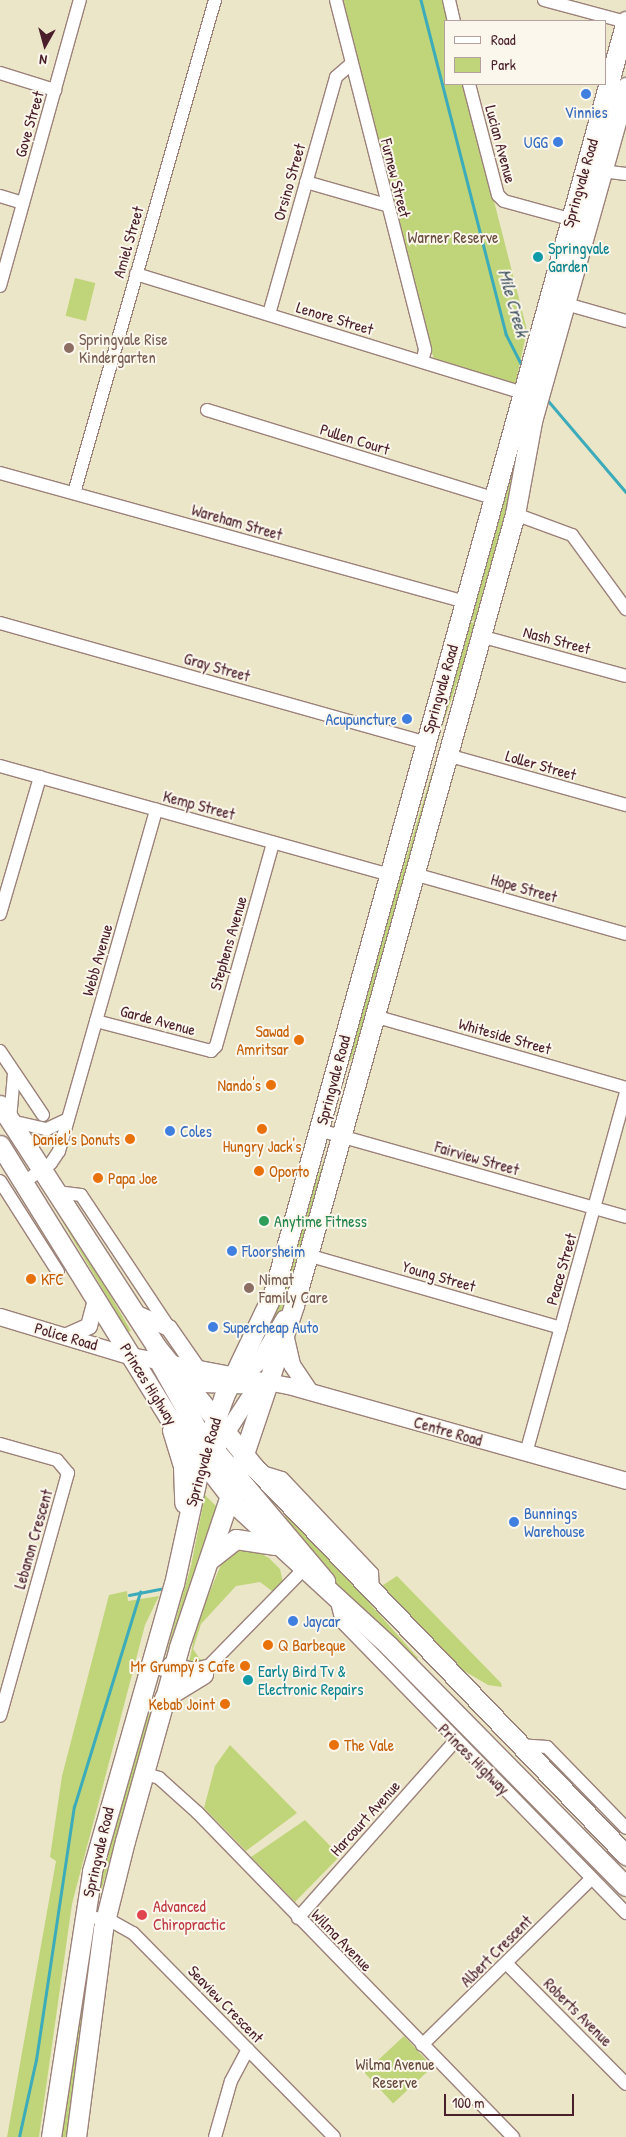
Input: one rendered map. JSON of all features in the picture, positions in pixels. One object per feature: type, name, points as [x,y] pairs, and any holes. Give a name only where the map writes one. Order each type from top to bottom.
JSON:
[{"type":"highway","name":"Springvale Road","points":[[51,2137],[84,1914],[105,1817],[151,1666],[214,1419],[237,1378],[274,1291],[493,498],[528,396],[544,376],[570,219],[626,22]]},
{"type":"highway","name":"Springvale Road","points":[[76,2137],[105,1919],[143,1773],[206,1563],[270,1381],[294,1305],[515,514],[532,360],[557,301],[602,171],[626,86]]},
{"type":"highway","points":[[426,743],[447,755]]},
{"type":"highway","name":"Princes Highway","points":[[7,1115],[135,1313],[161,1359],[204,1454],[229,1496],[274,1545],[335,1596],[472,1730],[626,1886]]},
{"type":"highway","name":"Princes Highway","points":[[0,1145],[168,1416],[204,1454],[237,1475],[309,1557],[335,1596]]},
{"type":"highway","name":"Princes Highway","points":[[161,1359],[189,1372],[214,1419],[256,1470],[488,1715],[626,1855]]},
{"type":"highway","points":[[168,1416],[183,1466],[185,1530]]},
{"type":"highway","points":[[206,1563],[234,1540],[274,1545]]},
{"type":"highway","points":[[164,1698],[207,1669]]},
{"type":"highway","points":[[472,1730],[488,1715]]},
{"type":"main road","points":[[67,1336],[89,1326],[96,1299]]},
{"type":"main road","points":[[237,1378],[294,1305]]},
{"type":"main road","points":[[135,1313],[170,1329],[189,1372]]},
{"type":"main road","name":"Police Road","points":[[0,1317],[131,1356],[161,1359]]},
{"type":"main road","points":[[285,1334],[292,1365],[310,1392]]},
{"type":"main road","name":"Centre Road","points":[[189,1372],[270,1381],[626,1481]]},
{"type":"main road","points":[[204,1454],[227,1435],[253,1392],[270,1381]]},
{"type":"street","name":"Gove Street","points":[[0,286],[80,0]]},
{"type":"street","name":"Amiel Street","points":[[74,493],[215,0]]},
{"type":"street","name":"Furnew Street","points":[[336,0],[350,65],[425,350],[422,362]]},
{"type":"street","points":[[448,0],[454,20]]},
{"type":"street","points":[[544,0],[626,22]]},
{"type":"street","name":"Orsino Street","points":[[269,314],[336,77],[350,65]]},
{"type":"street","points":[[0,73],[55,90]]},
{"type":"street","name":"Lucian Avenue","points":[[469,85],[498,195],[504,201],[570,219]]},
{"type":"street","points":[[602,171],[626,174]]},
{"type":"street","points":[[306,182],[386,205]]},
{"type":"street","points":[[0,196],[23,203]]},
{"type":"street","name":"Lenore Street","points":[[136,274],[528,396]]},
{"type":"street","points":[[557,301],[626,321]]},
{"type":"street","name":"Pullen Court","points":[[208,410],[493,498]]},
{"type":"street","name":"Wareham Street","points":[[0,473],[465,602]]},
{"type":"street","points":[[515,514],[572,535],[626,609]]},
{"type":"street","name":"Gray Street","points":[[0,623],[426,743]]},
{"type":"street","name":"Nash Street","points":[[480,636],[626,676]]},
{"type":"street","name":"Loller Street","points":[[447,755],[626,805]]},
{"type":"street","name":"Kemp Street","points":[[0,766],[390,875]]},
{"type":"street","points":[[0,914],[40,777]]},
{"type":"street","name":"Webb Avenue","points":[[24,1182],[55,1158],[68,1119],[156,810]]},
{"type":"street","name":"Stephens Avenue","points":[[211,1051],[216,1046],[273,842]]},
{"type":"street","name":"Hope Street","points":[[414,874],[626,934]]},
{"type":"street","name":"Whiteside Street","points":[[374,1016],[626,1088]]},
{"type":"street","name":"Garde Avenue","points":[[96,1020],[211,1051]]},
{"type":"street","points":[[0,1051],[43,1115]]},
{"type":"street","points":[[14,1073],[7,1115],[47,1129],[68,1119]]},
{"type":"street","name":"Peace Street","points":[[526,1453],[626,1093]]},
{"type":"street","name":"Fairview Street","points":[[319,1130],[626,1217]]},
{"type":"street","points":[[0,1181],[58,1272]]},
{"type":"street","points":[[57,1192],[81,1195],[170,1329]]},
{"type":"street","name":"Young Street","points":[[307,1255],[561,1328]]},
{"type":"street","name":"Lebanon Crescent","points":[[0,1444],[57,1460],[65,1466],[68,1476],[0,1716]]},
{"type":"street","points":[[151,1666],[173,1668],[191,1678],[207,1669],[303,1570]]},
{"type":"street","name":"Princes Highway","points":[[335,1596],[342,1622],[626,1913]]},
{"type":"street","name":"Harcourt Avenue","points":[[298,1918],[456,1740]]},
{"type":"street","points":[[518,1744],[546,1747],[626,1828]]},
{"type":"street","name":"Wilma Avenue","points":[[143,1773],[159,1778],[176,1792],[513,2137]]},
{"type":"street","name":"Albert Crescent","points":[[422,2045],[507,1964],[592,1878]]},
{"type":"street","name":"Seaview Crescent","points":[[84,1914],[105,1919],[133,1933],[334,2137]]},
{"type":"street","name":"Roberts Avenue","points":[[507,1964],[626,2084]]},
{"type":"street","points":[[215,2137],[231,2081],[245,2046]]},
{"type":"green space","name":"Warner Reserve","points":[[340,0],[442,0],[447,20],[444,20],[444,85],[464,85],[527,330],[515,386],[434,360]]},
{"type":"green space","points":[[75,278],[95,283],[86,321],[66,316]]},
{"type":"green space","points":[[528,395],[513,494],[477,621],[467,620]]},
{"type":"green space","points":[[467,622],[477,623],[437,742],[435,742]]},
{"type":"green space","points":[[435,762],[382,967],[351,1061],[346,1059]]},
{"type":"green space","points":[[330,1143],[280,1315],[256,1359],[254,1353]]},
{"type":"green space","points":[[46,1194],[62,1212],[131,1331],[128,1332]]},
{"type":"green space","points":[[205,1495],[217,1507],[165,1657],[191,1566]]},
{"type":"green space","points":[[286,1515],[364,1597],[418,1658],[415,1662],[344,1593],[284,1519]]},
{"type":"green space","points":[[228,1548],[253,1549],[269,1558],[280,1569],[283,1582],[272,1591],[260,1582],[236,1586],[201,1624],[193,1649],[200,1659],[208,1660],[202,1665],[189,1663],[197,1622]]},
{"type":"green space","points":[[397,1576],[501,1683],[502,1687],[488,1685],[459,1668],[380,1587]]},
{"type":"green space","points":[[127,1591],[128,1601],[159,1596],[145,1625],[72,1904],[39,2137],[7,2137],[56,1861],[50,1857],[62,1776],[109,1595]]},
{"type":"green space","points":[[155,1703],[98,1902],[94,1904],[139,1733]]},
{"type":"green space","points":[[230,1745],[297,1813],[246,1851],[204,1808],[215,1766]]},
{"type":"green space","points":[[305,1820],[340,1856],[295,1902],[251,1857]]},
{"type":"green space","points":[[96,1924],[71,2137],[57,2137],[89,1951]]},
{"type":"green space","name":"Wilma Avenue Reserve","points":[[404,2036],[433,2067],[393,2104],[365,2073]]},
{"type":"waterway","name":"Mile Creek","points":[[421,0],[506,334],[522,365]]},
{"type":"waterway","name":"Mile Creek","points":[[546,398],[626,492]]},
{"type":"waterway","points":[[129,1595],[160,1589]]},
{"type":"waterway","points":[[19,2137],[36,2060],[74,1807],[140,1592]]},
{"type":"place","name":"Vinnies","points":[[586,94]]},
{"type":"place","name":"UGG","points":[[558,142]]},
{"type":"place","name":"Springvale Garden","points":[[538,257]]},
{"type":"place","name":"Springvale Rise Kindergarten","points":[[69,348]]},
{"type":"place","name":"Acupuncture","points":[[407,719]]},
{"type":"place","name":"Sawad Amritsar","points":[[299,1040]]},
{"type":"place","name":"Nando's","points":[[271,1085]]},
{"type":"place","name":"Hungry Jack's","points":[[262,1129]]},
{"type":"place","name":"Coles","points":[[170,1131]]},
{"type":"place","name":"Daniel's Donuts","points":[[130,1139]]},
{"type":"place","name":"Oporto","points":[[259,1171]]},
{"type":"place","name":"Papa Joe","points":[[98,1178]]},
{"type":"place","name":"Anytime Fitness","points":[[264,1221]]},
{"type":"place","name":"Floorsheim","points":[[232,1251]]},
{"type":"place","name":"KFC","points":[[31,1279]]},
{"type":"place","name":"Nimat Family Care","points":[[249,1288]]},
{"type":"place","name":"Supercheap Auto","points":[[213,1327]]},
{"type":"place","name":"Bunnings Warehouse","points":[[514,1522]]},
{"type":"place","name":"Jaycar","points":[[293,1621]]},
{"type":"place","name":"Q Barbeque","points":[[268,1645]]},
{"type":"place","name":"Mr Grumpy’s Cafe","points":[[245,1666]]},
{"type":"place","name":"Early Bird Tv & Electronic Repairs","points":[[248,1680]]},
{"type":"place","name":"Kebab Joint","points":[[225,1704]]},
{"type":"place","name":"The Vale","points":[[334,1745]]},
{"type":"place","name":"Advanced Chiropractic","points":[[142,1915]]}]
